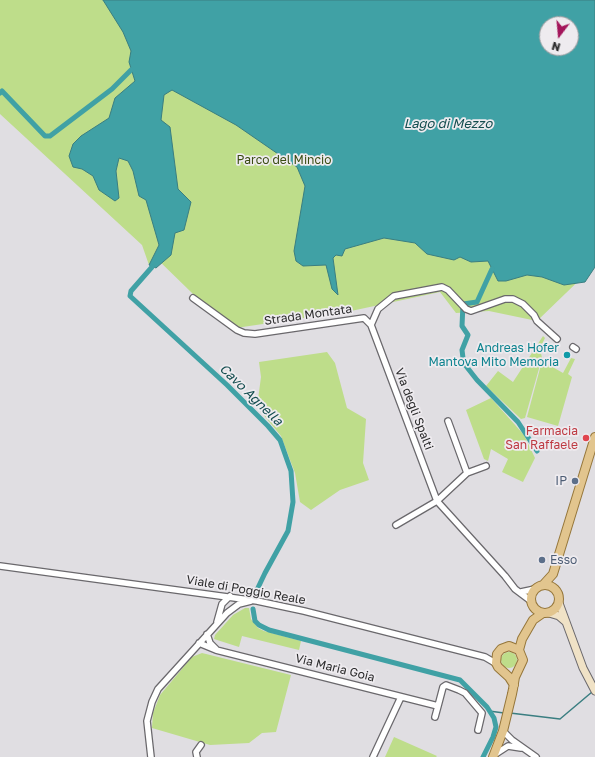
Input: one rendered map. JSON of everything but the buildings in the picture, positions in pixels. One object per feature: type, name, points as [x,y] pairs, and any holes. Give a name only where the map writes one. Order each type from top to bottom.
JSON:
[{"type":"main road","points":[[533,620],[556,609],[559,603],[560,598],[556,590],[553,574],[595,437]]},
{"type":"main road","points":[[516,648],[533,620],[533,605],[539,587],[553,574]]},
{"type":"main road","points":[[539,587],[552,587],[556,590]]},
{"type":"main road","points":[[559,603],[583,668],[593,687]]},
{"type":"main road","points":[[533,605],[546,613],[559,616],[566,623]]},
{"type":"main road","points":[[514,685],[497,664],[496,657],[498,652],[505,647],[516,648]]},
{"type":"main road","points":[[493,757],[508,713],[517,671],[522,665],[523,660],[516,648]]},
{"type":"main road","points":[[505,673],[517,671]]},
{"type":"street","points":[[371,325],[378,308],[394,296],[442,287],[448,290],[463,306],[471,311],[505,299],[513,299],[523,304],[534,315],[537,321],[557,339]]},
{"type":"street","name":"Strada Montata","points":[[193,298],[237,330],[244,333],[255,334],[364,318],[371,325]]},
{"type":"street","name":"Via degli Spalti","points":[[371,325],[437,501],[515,589],[533,605]]},
{"type":"street","points":[[448,422],[467,473]]},
{"type":"street","points":[[396,525],[437,501],[467,473],[486,466]]},
{"type":"street","name":"Viale di Poggio Reale","points":[[0,566],[257,600],[485,657],[497,664]]},
{"type":"street","points":[[520,592],[539,587]]},
{"type":"street","points":[[210,593],[221,606]]},
{"type":"street","points":[[217,622],[221,606],[230,596]]},
{"type":"street","points":[[230,596],[230,610]]},
{"type":"street","points":[[151,757],[148,721],[152,702],[162,685],[217,622],[230,610],[243,603],[257,600]]},
{"type":"street","points":[[207,634],[210,643],[216,650]]},
{"type":"street","name":"Via Maria Goia","points":[[199,643],[216,650],[438,706]]},
{"type":"street","points":[[485,657],[498,652]]},
{"type":"street","points":[[436,717],[443,687],[446,685],[465,693],[482,712],[478,730]]},
{"type":"street","points":[[373,757],[401,696]]},
{"type":"street","points":[[502,733],[520,748],[536,757]]},
{"type":"street","points":[[197,757],[196,752],[201,745]]},
{"type":"street","points":[[493,757],[504,748],[520,748]]},
{"type":"green space","name":"Lago di Mezzo","points":[[0,0],[595,0],[595,265],[537,321],[489,311],[456,313],[440,292],[351,311],[229,329],[154,256],[149,265],[142,245],[0,114]]},
{"type":"green space","points":[[543,336],[545,338],[540,348],[542,358],[525,418],[521,419],[486,386],[498,371],[513,382]]},
{"type":"green space","points":[[327,352],[335,363],[347,408],[366,419],[363,463],[369,480],[340,490],[311,510],[300,502],[295,473],[281,436],[257,407],[261,377],[259,362]]},
{"type":"green space","points":[[571,358],[575,359],[568,374],[572,377],[558,426],[527,417],[542,361],[563,373]]},
{"type":"green space","points":[[491,398],[524,435],[535,458],[523,482],[502,472],[508,459],[491,449],[488,461],[484,459],[466,410]]},
{"type":"green space","points":[[245,608],[249,608],[251,619],[258,628],[301,641],[299,650],[242,636],[239,647],[214,639],[215,635],[233,615]]},
{"type":"green space","points":[[506,652],[512,652],[517,657],[515,666],[512,668],[506,668],[501,663],[501,657]]},
{"type":"green space","points":[[202,653],[291,675],[276,732],[262,733],[249,743],[210,745],[152,728],[153,713],[160,695],[192,657]]},
{"type":"green space","points":[[394,737],[437,756],[385,757]]},
{"type":"water","name":"Lago di Mezzo","points":[[103,0],[595,0],[595,267],[585,282],[564,285],[542,277],[527,275],[506,281],[498,281],[488,261],[471,262],[460,257],[454,260],[427,254],[415,243],[384,238],[345,249],[342,256],[336,255],[333,258],[338,295],[332,289],[326,265],[303,266],[296,261],[294,251],[305,186],[297,167],[236,125],[172,90],[164,95],[161,120],[170,127],[178,189],[191,202],[184,230],[175,233],[171,255],[156,268],[149,265],[159,245],[146,200],[139,196],[133,171],[128,161],[119,158],[116,171],[119,198],[115,201],[99,190],[93,176],[82,169],[73,167],[69,156],[73,144],[81,136],[109,118],[115,98],[135,81],[129,62],[131,51],[123,32]]},
{"type":"waterway","points":[[0,93],[2,91],[45,136],[50,136],[112,89],[131,70]]},
{"type":"waterway","name":"Cavo Agnella","points":[[152,267],[131,291],[130,296],[227,385],[268,426],[280,440],[291,471],[293,502],[288,531],[255,594]]},
{"type":"waterway","points":[[492,269],[477,302],[463,304],[462,326],[468,335],[462,350],[463,358],[466,366],[477,380],[518,422],[537,451]]},
{"type":"waterway","name":"Cavo Agnella","points":[[253,609],[255,621],[259,625],[269,630],[460,680],[487,707],[494,718],[496,727],[493,737],[483,757]]},
{"type":"waterway","points":[[510,713],[560,719],[592,692]]},
{"type":"waterway","points":[[489,711],[504,713]]},
{"type":"place","name":"Andreas Hofer Mantova Mito Memoria","points":[[567,355]]},
{"type":"place","name":"Farmacia San Raffaele","points":[[586,438]]},
{"type":"place","name":"IP","points":[[575,481]]},
{"type":"place","name":"Esso","points":[[542,560]]},
{"type":"park label","name":"Parco del Mincio","points":[[284,160]]}]
